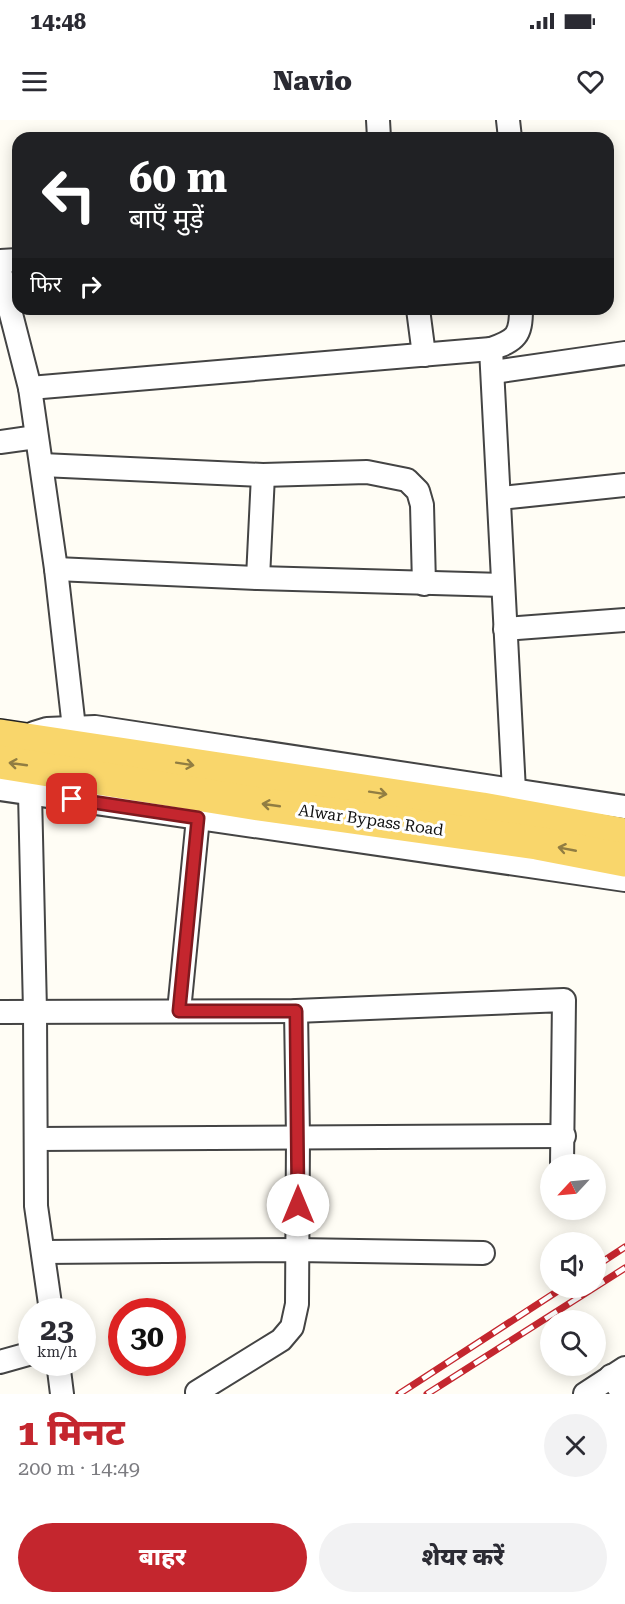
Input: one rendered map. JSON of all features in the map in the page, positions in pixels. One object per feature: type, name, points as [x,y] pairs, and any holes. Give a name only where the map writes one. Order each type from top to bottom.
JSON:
[{"type":"main road","points":[[5,746],[122,767],[482,809],[625,835]]},
{"type":"main road","name":"Alwar Bypass Road","points":[[122,767],[259,804],[537,843],[625,860]]},
{"type":"street","points":[[0,272],[8,337],[30,388],[56,569],[74,728]]},
{"type":"street","points":[[419,315],[424,355]]},
{"type":"street","points":[[30,388],[491,349],[510,343],[518,334],[521,315]]},
{"type":"street","points":[[491,349],[501,498],[503,585],[514,790]]},
{"type":"street","points":[[494,372],[625,353]]},
{"type":"street","points":[[0,441],[36,437]]},
{"type":"street","points":[[42,465],[263,475],[367,472],[407,480],[418,491],[422,505],[424,584]]},
{"type":"street","points":[[258,578],[263,475]]},
{"type":"street","points":[[501,498],[625,485]]},
{"type":"street","points":[[56,569],[424,584],[503,585]]},
{"type":"street","points":[[506,629],[625,620]]},
{"type":"street","points":[[5,746],[47,729],[106,729],[625,807]]},
{"type":"street","points":[[0,789],[625,880]]},
{"type":"street","points":[[30,793],[35,1011],[36,1206],[49,1298]]},
{"type":"street","points":[[179,1011],[198,818]]},
{"type":"street","points":[[0,1012],[296,1011],[564,1000],[563,1154]]},
{"type":"street","points":[[197,1392],[281,1340],[292,1327],[297,1304],[296,1011]]},
{"type":"street","points":[[36,1139],[564,1136]]},
{"type":"street","points":[[43,1252],[297,1250],[483,1253]]},
{"type":"street","points":[[0,1362],[18,1357]]},
{"type":"street","points":[[60,1376],[62,1394]]},
{"type":"street","points":[[585,1394],[620,1379]]},
{"type":"railway","points":[[606,1259],[625,1247]]},
{"type":"railway","points":[[427,1394],[625,1268]]},
{"type":"railway","points":[[399,1394],[547,1298]]},
{"type":"route","points":[[72,799],[198,818],[179,1011],[296,1011],[298,1205]]}]
